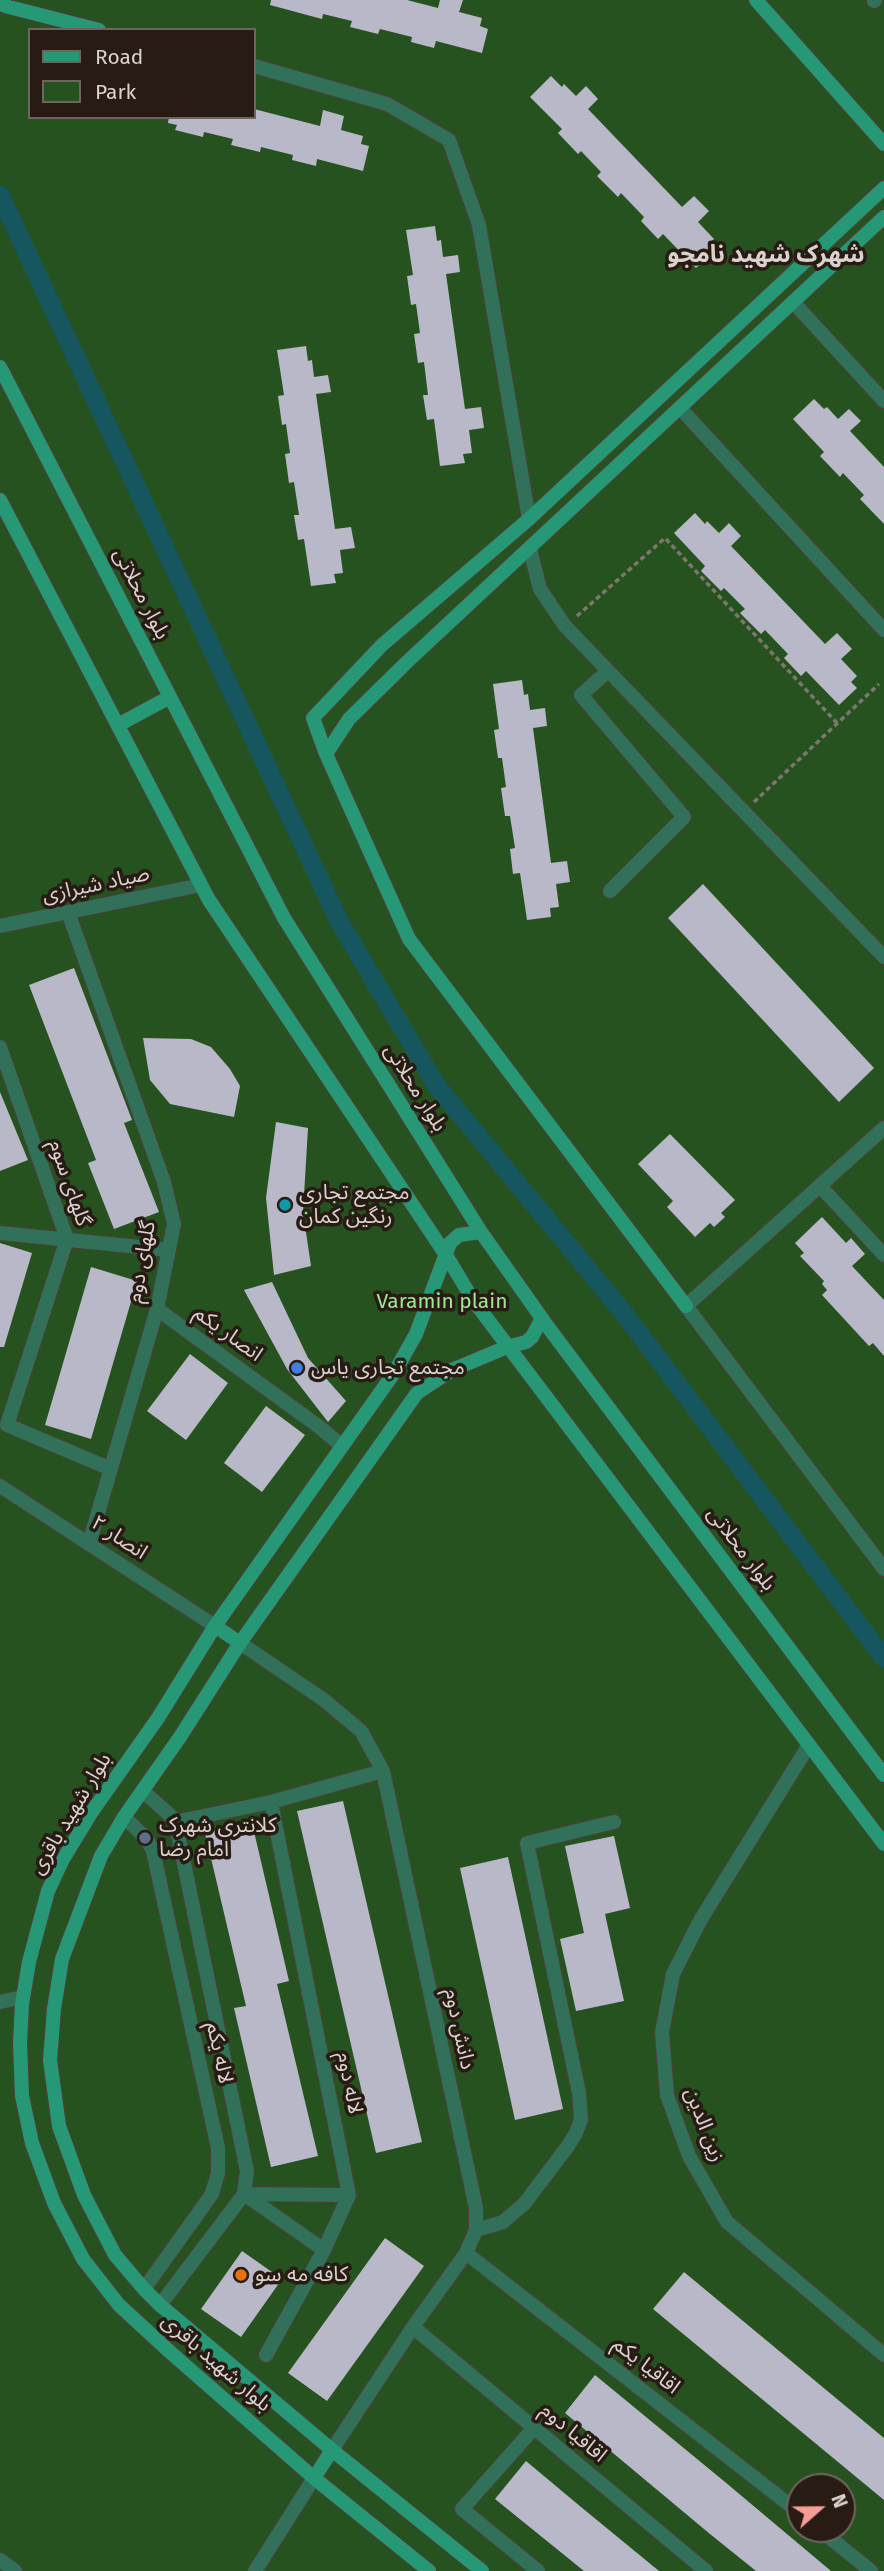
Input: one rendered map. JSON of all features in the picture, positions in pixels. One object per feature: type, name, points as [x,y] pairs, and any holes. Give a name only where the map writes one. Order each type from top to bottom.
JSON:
[{"type":"street","points":[[4,0],[5,6],[91,28]]},
{"type":"street","points":[[756,0],[884,144]]},
{"type":"street","points":[[256,67],[387,104],[449,140],[480,225],[529,519]]},
{"type":"street","points":[[884,188],[529,519],[382,645],[313,719],[409,939],[884,1569]]},
{"type":"street","points":[[326,754],[349,719],[884,217]]},
{"type":"street","points":[[793,302],[884,401]]},
{"type":"street","name":"بلوار محلاتی","points":[[0,368],[284,918],[481,1231],[542,1318],[884,1775]]},
{"type":"street","points":[[681,409],[884,630]]},
{"type":"street","points":[[0,500],[201,885],[473,1300],[884,1844]]},
{"type":"street","points":[[530,549],[540,589],[565,626],[884,957]]},
{"type":"street","points":[[608,671],[581,695],[684,817],[610,891]]},
{"type":"street","points":[[118,725],[170,697]]},
{"type":"street","name":"صیاد شیرازی","points":[[0,926],[201,885]]},
{"type":"street","name":"گلهای دوم","points":[[68,912],[164,1182],[174,1224],[157,1309],[89,1544]]},
{"type":"street","name":"گلهای سوم","points":[[0,1047],[67,1239],[4,1425],[111,1469]]},
{"type":"street","points":[[686,1306],[884,1128]]},
{"type":"street","points":[[820,1186],[884,1255]]},
{"type":"street","points":[[446,1255],[450,1242],[459,1235],[481,1231]]},
{"type":"street","points":[[0,1233],[169,1250]]},
{"type":"street","name":"بلوار شهید باقری","points":[[429,2571],[314,2478],[119,2305],[83,2259],[54,2203],[32,2143],[22,2096],[20,2043],[23,1997],[37,1926],[48,1891],[62,1861],[158,1718],[215,1626],[394,1373],[416,1334],[446,1255]]},
{"type":"street","name":"انصار یکم","points":[[157,1309],[341,1445]]},
{"type":"street","name":"بلوار شهید باقری","points":[[482,2571],[332,2450],[160,2305],[115,2255],[84,2195],[59,2126],[50,2060],[62,1959],[101,1856],[124,1817],[240,1643],[416,1393],[452,1370],[507,1347],[527,1342],[532,1338],[542,1318]]},
{"type":"street","name":"انصار ۲","points":[[0,1486],[215,1626]]},
{"type":"street","points":[[215,1626],[240,1643]]},
{"type":"street","name":"دانش دوم","points":[[240,1643],[324,1700],[361,1731],[383,1771],[476,2208],[476,2230],[466,2253],[413,2327],[332,2450]]},
{"type":"street","name":"زین الدین","points":[[809,1745],[701,1919],[673,1974],[662,2032],[667,2095],[689,2156],[727,2222],[884,2355]]},
{"type":"street","points":[[175,1822],[271,1802],[383,1771]]},
{"type":"street","points":[[143,1791],[170,1814],[175,1822],[247,2171],[244,2194],[160,2305]]},
{"type":"street","name":"لاله دوم","points":[[271,1802],[349,2195]]},
{"type":"street","name":"لاله یکم","points":[[124,1817],[146,1839],[153,1851],[218,2148],[218,2173],[212,2194],[144,2289]]},
{"type":"street","points":[[476,2230],[503,2222],[524,2204],[568,2146],[581,2119],[579,2093],[527,1843],[614,1822]]},
{"type":"street","points":[[0,2002],[23,1997]]},
{"type":"street","points":[[244,2194],[349,2195],[324,2250],[266,2355]]},
{"type":"street","points":[[244,2194],[324,2250]]},
{"type":"street","name":"اقاقیا یکم","points":[[466,2253],[786,2502]]},
{"type":"street","name":"اقاقیا دوم","points":[[413,2327],[706,2571]]},
{"type":"street","points":[[534,2428],[462,2509],[538,2571]]},
{"type":"street","points":[[255,2571],[332,2450]]},
{"type":"street","points":[[836,2543],[871,2571]]},
{"type":"street","points":[[0,2560],[15,2571]]},
{"type":"path","points":[[565,626],[665,538],[837,723]]},
{"type":"path","points":[[743,813],[879,684]]},
{"type":"green space","name":"Varamin plain","points":[[0,0],[884,0],[884,2571],[0,2571]]},
{"type":"building","points":[[271,0],[407,0],[438,8],[440,0],[463,0],[459,12],[482,18],[480,26],[488,29],[482,53],[436,41],[434,48],[411,42],[412,37],[380,29],[378,34],[350,27],[352,21],[323,14],[322,19],[270,5]]},
{"type":"building","points":[[551,76],[576,96],[586,86],[598,99],[588,109],[682,207],[694,196],[709,211],[698,222],[714,239],[708,244],[714,251],[696,268],[663,234],[658,239],[641,221],[644,217],[621,193],[618,197],[597,176],[601,172],[581,151],[578,154],[558,133],[562,129],[530,97]]},
{"type":"building","points":[[256,110],[320,126],[323,110],[344,116],[341,130],[363,136],[361,144],[369,146],[363,171],[317,159],[316,166],[292,160],[293,155],[261,147],[260,152],[231,145],[233,139],[204,132],[203,137],[175,130],[177,125],[168,123],[169,119],[256,119]]},
{"type":"building","points":[[435,226],[437,241],[441,240],[443,257],[458,255],[460,272],[446,274],[465,409],[481,407],[484,428],[469,430],[472,453],[463,454],[465,463],[440,466],[434,419],[427,420],[423,395],[428,395],[424,362],[418,363],[414,334],[420,333],[416,304],[411,305],[407,276],[413,275],[406,230]]},
{"type":"building","points":[[306,346],[308,361],[312,360],[314,377],[328,375],[331,392],[316,394],[335,529],[351,527],[355,548],[340,550],[343,573],[334,574],[336,583],[311,586],[304,539],[298,540],[294,515],[299,515],[294,482],[289,483],[285,454],[290,453],[278,396],[284,395],[277,350]]},
{"type":"building","points":[[814,399],[824,409],[827,407],[838,419],[849,409],[861,421],[850,431],[884,467],[884,524],[860,499],[864,495],[843,473],[840,477],[820,456],[824,452],[793,419]]},
{"type":"building","points":[[695,513],[719,533],[729,523],[741,536],[731,546],[825,644],[837,633],[852,649],[841,659],[857,676],[851,682],[857,688],[839,705],[806,671],[801,676],[784,658],[788,654],[765,630],[761,634],[740,613],[745,609],[724,588],[721,591],[701,571],[705,566],[674,533]]},
{"type":"building","points":[[522,680],[524,695],[528,694],[530,710],[545,708],[547,726],[533,728],[551,863],[567,861],[570,882],[556,884],[559,907],[550,908],[551,917],[527,920],[520,873],[513,874],[510,849],[515,848],[510,816],[505,816],[501,788],[506,787],[494,730],[499,729],[493,684]]},
{"type":"building","points":[[703,884],[874,1068],[839,1102],[668,918]]},
{"type":"building","points":[[74,968],[132,1120],[124,1123],[159,1212],[114,1229],[88,1163],[96,1160],[29,985]]},
{"type":"building","points":[[143,1038],[191,1039],[211,1047],[230,1069],[240,1086],[234,1117],[170,1104],[150,1080]]},
{"type":"building","points":[[0,1092],[28,1160],[0,1171]]},
{"type":"building","name":"مجتمع تجاری رنگین کمان","points":[[276,1122],[308,1128],[303,1212],[311,1266],[274,1275],[266,1198]]},
{"type":"building","points":[[670,1134],[735,1200],[721,1213],[725,1217],[714,1227],[710,1223],[695,1237],[667,1207],[673,1201],[638,1164]]},
{"type":"building","points":[[822,1217],[846,1243],[851,1238],[865,1254],[852,1266],[884,1300],[884,1356],[873,1343],[869,1346],[822,1295],[827,1290],[822,1284],[824,1281],[800,1256],[804,1253],[795,1243]]},
{"type":"building","points":[[0,1243],[32,1253],[4,1347],[0,1347]]},
{"type":"building","points":[[91,1267],[137,1281],[91,1439],[45,1425]]},
{"type":"building","points":[[272,1282],[308,1358],[346,1401],[328,1422],[287,1369],[244,1290]]},
{"type":"building","points":[[190,1354],[228,1383],[186,1440],[147,1411]]},
{"type":"building","points":[[266,1406],[305,1435],[262,1492],[224,1463]]},
{"type":"building","points":[[343,1801],[422,2142],[376,2153],[297,1811]]},
{"type":"building","points":[[252,1823],[289,1981],[277,1984],[318,2156],[271,2167],[234,2008],[246,2006],[205,1833]]},
{"type":"building","points":[[614,1836],[630,1908],[605,1914],[624,2001],[576,2011],[560,1939],[584,1933],[565,1846]]},
{"type":"building","points":[[508,1857],[563,2109],[515,2120],[460,1868]]},
{"type":"building","points":[[385,2238],[424,2266],[327,2401],[288,2373]]},
{"type":"building","points":[[242,2251],[282,2279],[241,2337],[201,2309]]},
{"type":"building","points":[[684,2272],[884,2438],[884,2500],[856,2477],[856,2473],[851,2473],[653,2309]]},
{"type":"building","points":[[595,2375],[786,2533],[786,2543],[798,2543],[831,2571],[756,2571],[565,2413]]},
{"type":"building","points":[[526,2461],[659,2571],[584,2571],[495,2499]]},
{"type":"waterway","points":[[0,195],[339,921],[436,1085],[623,1312],[884,1658]]},
{"type":"place","name":"مجتمع تجاری رنگین کمان","points":[[285,1205]]},
{"type":"place","name":"مجتمع تجاری یاس","points":[[297,1368]]},
{"type":"place","name":"کلانتری شهرک امام رضا","points":[[145,1838]]},
{"type":"place","name":"کافه مه سو","points":[[241,2275]]},
{"type":"district","name":"شهرک شهید نامجو","points":[[766,255]]}]
